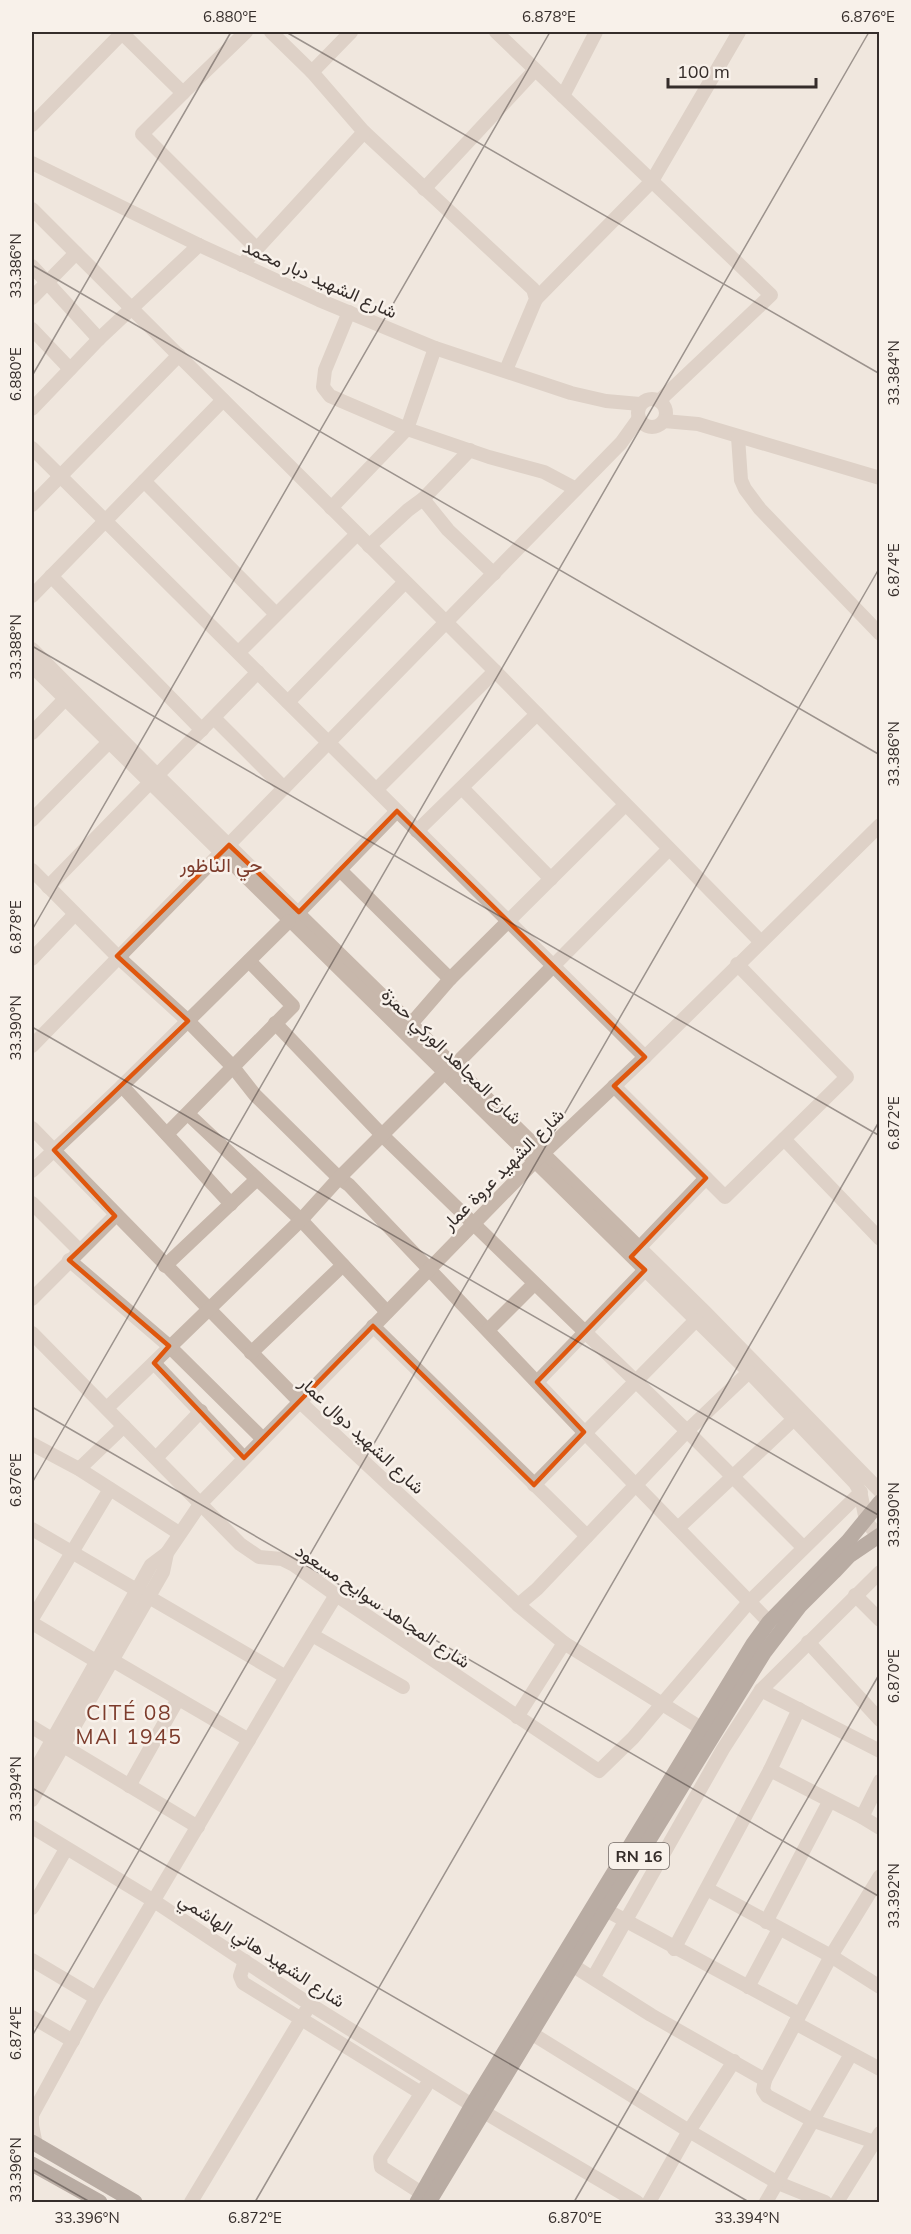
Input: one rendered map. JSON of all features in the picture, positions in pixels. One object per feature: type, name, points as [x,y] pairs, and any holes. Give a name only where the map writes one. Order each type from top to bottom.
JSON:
[{"type":"main road","name":"RN 16","points":[[423,2200],[747,1652],[770,1622],[848,1541],[879,1502]]},
{"type":"main road","name":"RN 16","points":[[498,2076],[531,2032],[700,1759],[744,1683],[800,1606],[849,1556],[879,1534]]},
{"type":"main road","points":[[34,2144],[135,2202]]},
{"type":"main road","points":[[32,2164],[100,2202]]},
{"type":"street","points":[[32,125],[123,32],[183,93]]},
{"type":"street","points":[[246,32],[142,134],[257,249]]},
{"type":"street","points":[[271,32],[312,72],[364,132],[525,280],[533,289],[536,299]]},
{"type":"street","points":[[312,72],[351,32]]},
{"type":"street","points":[[496,32],[771,295],[661,401]]},
{"type":"street","points":[[563,96],[596,32]]},
{"type":"street","points":[[506,370],[536,299],[652,180],[732,35]]},
{"type":"street","points":[[424,189],[535,70]]},
{"type":"street","points":[[242,265],[364,132]]},
{"type":"street","name":"شارع الشهيد دبار محمد","points":[[34,168],[199,246],[435,348],[506,370],[559,390],[606,401],[641,416]]},
{"type":"street","points":[[32,209],[495,671],[760,940]]},
{"type":"street","points":[[34,400],[70,369],[199,246]]},
{"type":"street","points":[[32,298],[76,253]]},
{"type":"street","points":[[32,266],[99,339]]},
{"type":"street","points":[[349,312],[325,370],[323,387],[330,396],[407,429],[544,472],[576,489]]},
{"type":"street","points":[[32,329],[70,369]]},
{"type":"street","points":[[331,508],[407,429],[435,348]]},
{"type":"street","points":[[32,506],[178,355]]},
{"type":"street","points":[[32,1046],[117,956],[225,849],[621,443],[641,416],[647,399],[661,401],[698,424]]},
{"type":"street","points":[[32,596],[223,400]]},
{"type":"street","points":[[641,416],[657,426],[664,421],[667,412],[661,401]]},
{"type":"street","points":[[664,421],[698,424],[879,478]]},
{"type":"street","points":[[738,436],[741,480],[745,489],[760,508],[879,634]]},
{"type":"street","points":[[32,448],[645,1057]]},
{"type":"street","points":[[369,546],[423,499],[470,450]]},
{"type":"street","points":[[144,481],[276,614]]},
{"type":"street","points":[[423,499],[448,530],[494,574]]},
{"type":"street","points":[[239,652],[357,534]]},
{"type":"street","points":[[51,576],[202,730]]},
{"type":"street","points":[[288,702],[405,582]]},
{"type":"street","name":"شارع المجاهد الوركي حمزة","points":[[32,649],[154,779],[538,1157],[645,1270],[749,1372],[861,1492]]},
{"type":"street","name":"شارع المجاهد الوركي حمزة","points":[[32,666],[109,742],[154,779]]},
{"type":"street","points":[[377,789],[495,671]]},
{"type":"street","points":[[48,887],[258,672]]},
{"type":"street","points":[[32,733],[66,699]]},
{"type":"street","points":[[417,831],[537,714]]},
{"type":"street","points":[[214,718],[284,788]]},
{"type":"street","points":[[32,819],[109,742]]},
{"type":"street","points":[[462,788],[551,879]]},
{"type":"street","points":[[411,1024],[450,979],[625,805]]},
{"type":"street","points":[[32,1171],[294,917],[397,811]]},
{"type":"street","name":"شارع الشهيد عروة عمار","points":[[32,1776],[57,1743],[112,1660],[163,1572],[167,1553],[178,1533],[201,1503],[538,1157],[645,1057],[760,940],[879,825]]},
{"type":"street","points":[[107,1408],[301,1220],[339,1178],[669,849]]},
{"type":"street","points":[[32,870],[117,956],[188,1021],[233,1067],[255,1095],[339,1178],[349,1185],[635,1485],[770,1622]]},
{"type":"street","points":[[340,870],[450,979]]},
{"type":"street","points":[[32,959],[75,914]]},
{"type":"street","name":"شارع المجاهد الوركي حمزة","points":[[294,917],[411,1024],[449,1069]]},
{"type":"street","points":[[167,1134],[293,1006],[249,961]]},
{"type":"street","points":[[614,1086],[725,1197],[847,1077],[737,964]]},
{"type":"street","points":[[275,1023],[382,1136],[687,1431],[803,1547]]},
{"type":"street","points":[[122,1086],[231,1204]]},
{"type":"street","points":[[188,1114],[301,1220],[387,1312]]},
{"type":"street","name":"شارع الشهيد دوال عمار","points":[[32,1128],[300,1402],[518,1605],[564,1643],[700,1728]]},
{"type":"street","points":[[784,1139],[879,1239]]},
{"type":"street","name":"شارع المجاهد الوركي حمزة","points":[[538,1157],[640,1247],[879,1491]]},
{"type":"street","points":[[640,1247],[706,1178]]},
{"type":"street","points":[[165,1266],[257,1179]]},
{"type":"street","points":[[32,1203],[74,1255],[263,1438]]},
{"type":"street","points":[[32,1299],[115,1215]]},
{"type":"street","points":[[251,1353],[343,1265]]},
{"type":"street","points":[[537,1382],[645,1270]]},
{"type":"street","points":[[488,1330],[534,1284]]},
{"type":"street","points":[[534,1485],[696,1320]]},
{"type":"street","points":[[373,1326],[587,1536]]},
{"type":"street","name":"شارع المجاهد سوايح مسعود","points":[[32,1333],[216,1520],[254,1554],[264,1558],[282,1559],[294,1565],[599,1772],[633,1738],[661,1704]]},
{"type":"street","points":[[154,1363],[244,1458]]},
{"type":"street","points":[[518,1605],[537,1589],[687,1431],[749,1372]]},
{"type":"street","points":[[156,1458],[201,1411]]},
{"type":"street","points":[[678,1528],[794,1419]]},
{"type":"street","points":[[80,1469],[124,1426]]},
{"type":"street","points":[[32,1444],[80,1469],[178,1533]]},
{"type":"street","points":[[96,1661],[32,1621],[110,1489]]},
{"type":"street","points":[[861,1492],[865,1520],[879,1534]]},
{"type":"street","points":[[661,1704],[749,1602],[861,1492]]},
{"type":"street","points":[[32,1529],[286,1677]]},
{"type":"street","name":"شارع الشهيد عروة عمار","points":[[32,1800],[96,1661],[152,1565],[167,1553]]},
{"type":"street","points":[[593,1978],[723,1749],[761,1690],[879,1572]]},
{"type":"street","points":[[34,2144],[32,2116],[96,1998],[336,1595]]},
{"type":"street","points":[[855,1595],[879,1620]]},
{"type":"street","points":[[312,1635],[403,1687]]},
{"type":"street","points":[[807,1642],[879,1720]]},
{"type":"street","points":[[517,1717],[564,1643]]},
{"type":"street","points":[[112,1660],[249,1740]]},
{"type":"street","points":[[761,1690],[879,1751]]},
{"type":"street","points":[[129,1786],[178,1699]]},
{"type":"street","points":[[674,1949],[770,1770],[799,1709]]},
{"type":"street","points":[[32,1727],[198,1827]]},
{"type":"street","points":[[770,1770],[879,1828]]},
{"type":"street","points":[[862,1817],[879,1781]]},
{"type":"street","points":[[748,1987],[772,1925],[829,1802]]},
{"type":"street","name":"شارع الشهيد هاني الهاشمي","points":[[32,1827],[154,1901],[311,2005],[430,2079],[638,2202]]},
{"type":"street","points":[[32,1908],[66,1849]]},
{"type":"street","points":[[837,2202],[878,2140],[814,2121],[767,2096],[763,2090],[765,2080],[831,1956],[879,1876]]},
{"type":"street","points":[[707,1889],[831,1956],[879,1987]]},
{"type":"street","points":[[606,1910],[674,1949],[748,1987],[851,2054],[879,2069]]},
{"type":"street","points":[[32,1960],[96,1998]]},
{"type":"street","points":[[245,1961],[240,1976],[243,1983],[421,2093]]},
{"type":"street","points":[[572,1965],[765,2080]]},
{"type":"street","points":[[191,2202],[311,2005]]},
{"type":"street","points":[[32,2017],[73,2041]]},
{"type":"street","points":[[531,2032],[689,2131],[778,2183],[825,2202]]},
{"type":"street","points":[[766,2202],[851,2054]]},
{"type":"street","points":[[649,2202],[689,2131],[734,2061]]},
{"type":"street","points":[[423,2200],[381,2167],[380,2158],[430,2079]]},
{"type":"highlighted area","points":[[397,811],[645,1057],[614,1086],[706,1178],[631,1257],[645,1270],[537,1382],[584,1432],[534,1485],[373,1326],[244,1458],[154,1363],[169,1346],[69,1260],[115,1216],[54,1150],[188,1021],[117,956],[229,845],[299,912]]},
{"type":"district","name":"حي الناظور","points":[[221,864]]},
{"type":"district","name":"CITÉ 08 MAI 1945","points":[[129,1724]]}]
